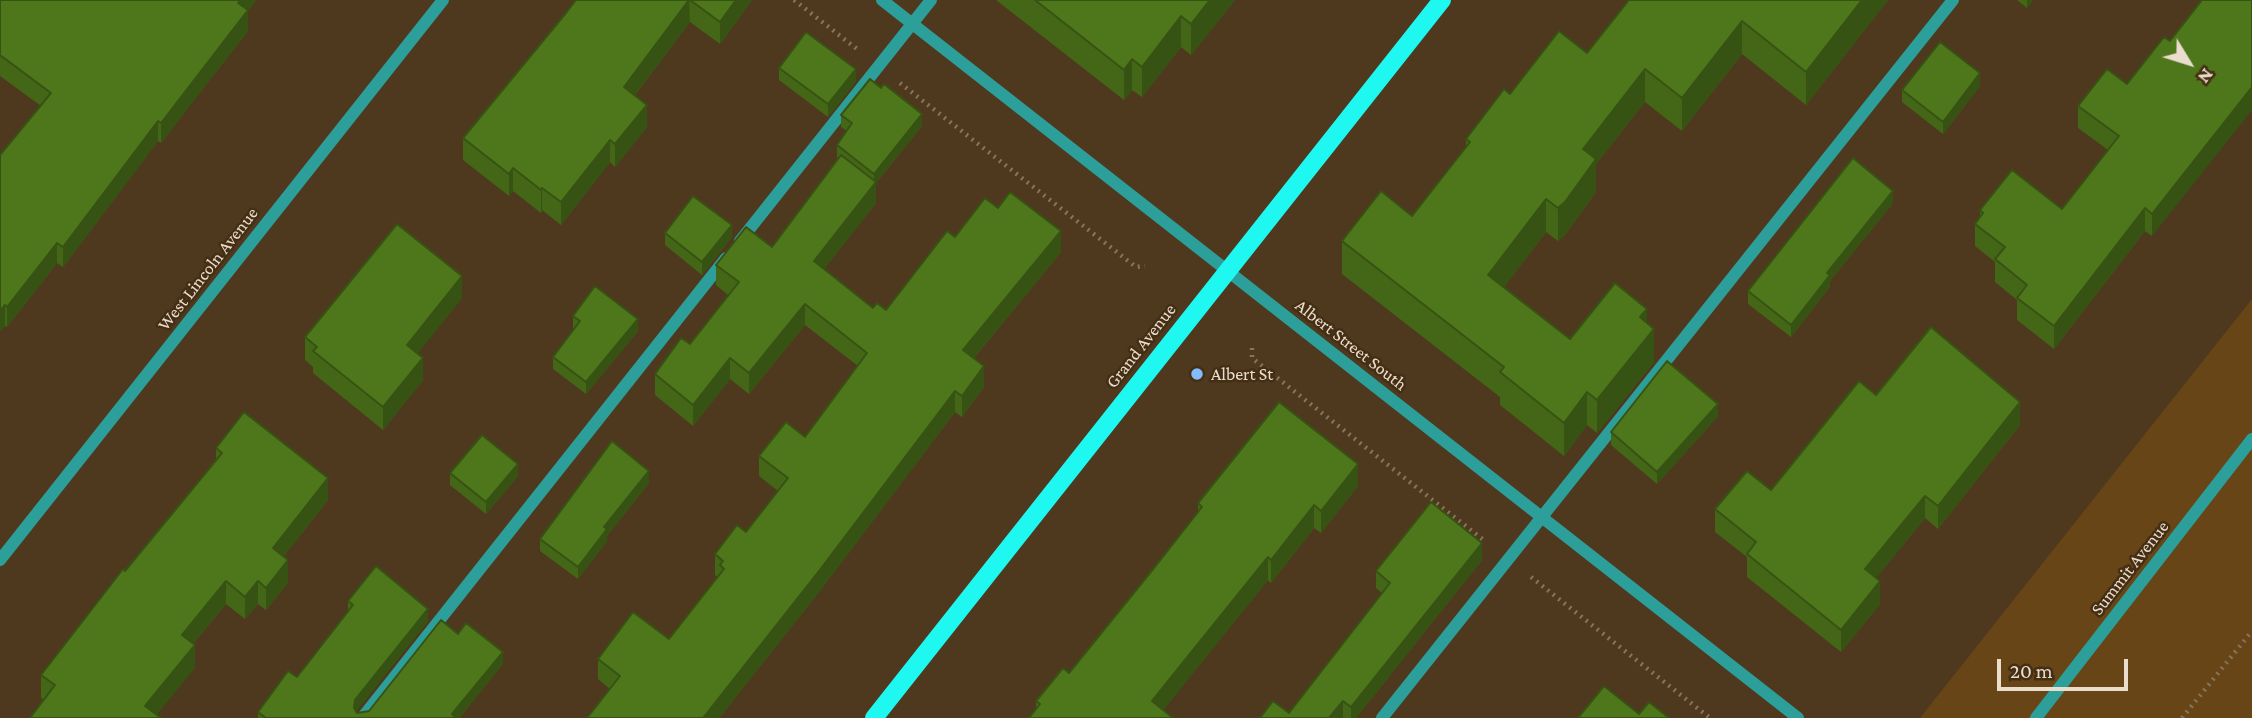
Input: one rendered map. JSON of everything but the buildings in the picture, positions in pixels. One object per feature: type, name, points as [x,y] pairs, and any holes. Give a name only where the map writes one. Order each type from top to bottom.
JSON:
[{"type":"main road","name":"Grand Avenue","points":[[874,718],[1442,0]]},
{"type":"street","name":"West Lincoln Avenue","points":[[0,560],[443,0]]},
{"type":"street","name":"Albert Street South","points":[[882,0],[1798,718]]},
{"type":"street","points":[[362,718],[930,0]]},
{"type":"street","points":[[1382,718],[1953,0]]},
{"type":"street","name":"Summit Avenue","points":[[2036,718],[2252,439]]},
{"type":"path","points":[[794,0],[1136,267],[1145,266]]},
{"type":"path","points":[[1252,348],[1252,358],[1710,718]]},
{"type":"path","points":[[2182,718],[2252,631]]},
{"type":"shaded area","points":[[2252,299],[2252,718],[1920,718]]},
{"type":"place","name":"Albert St","points":[[1197,374]]}]
